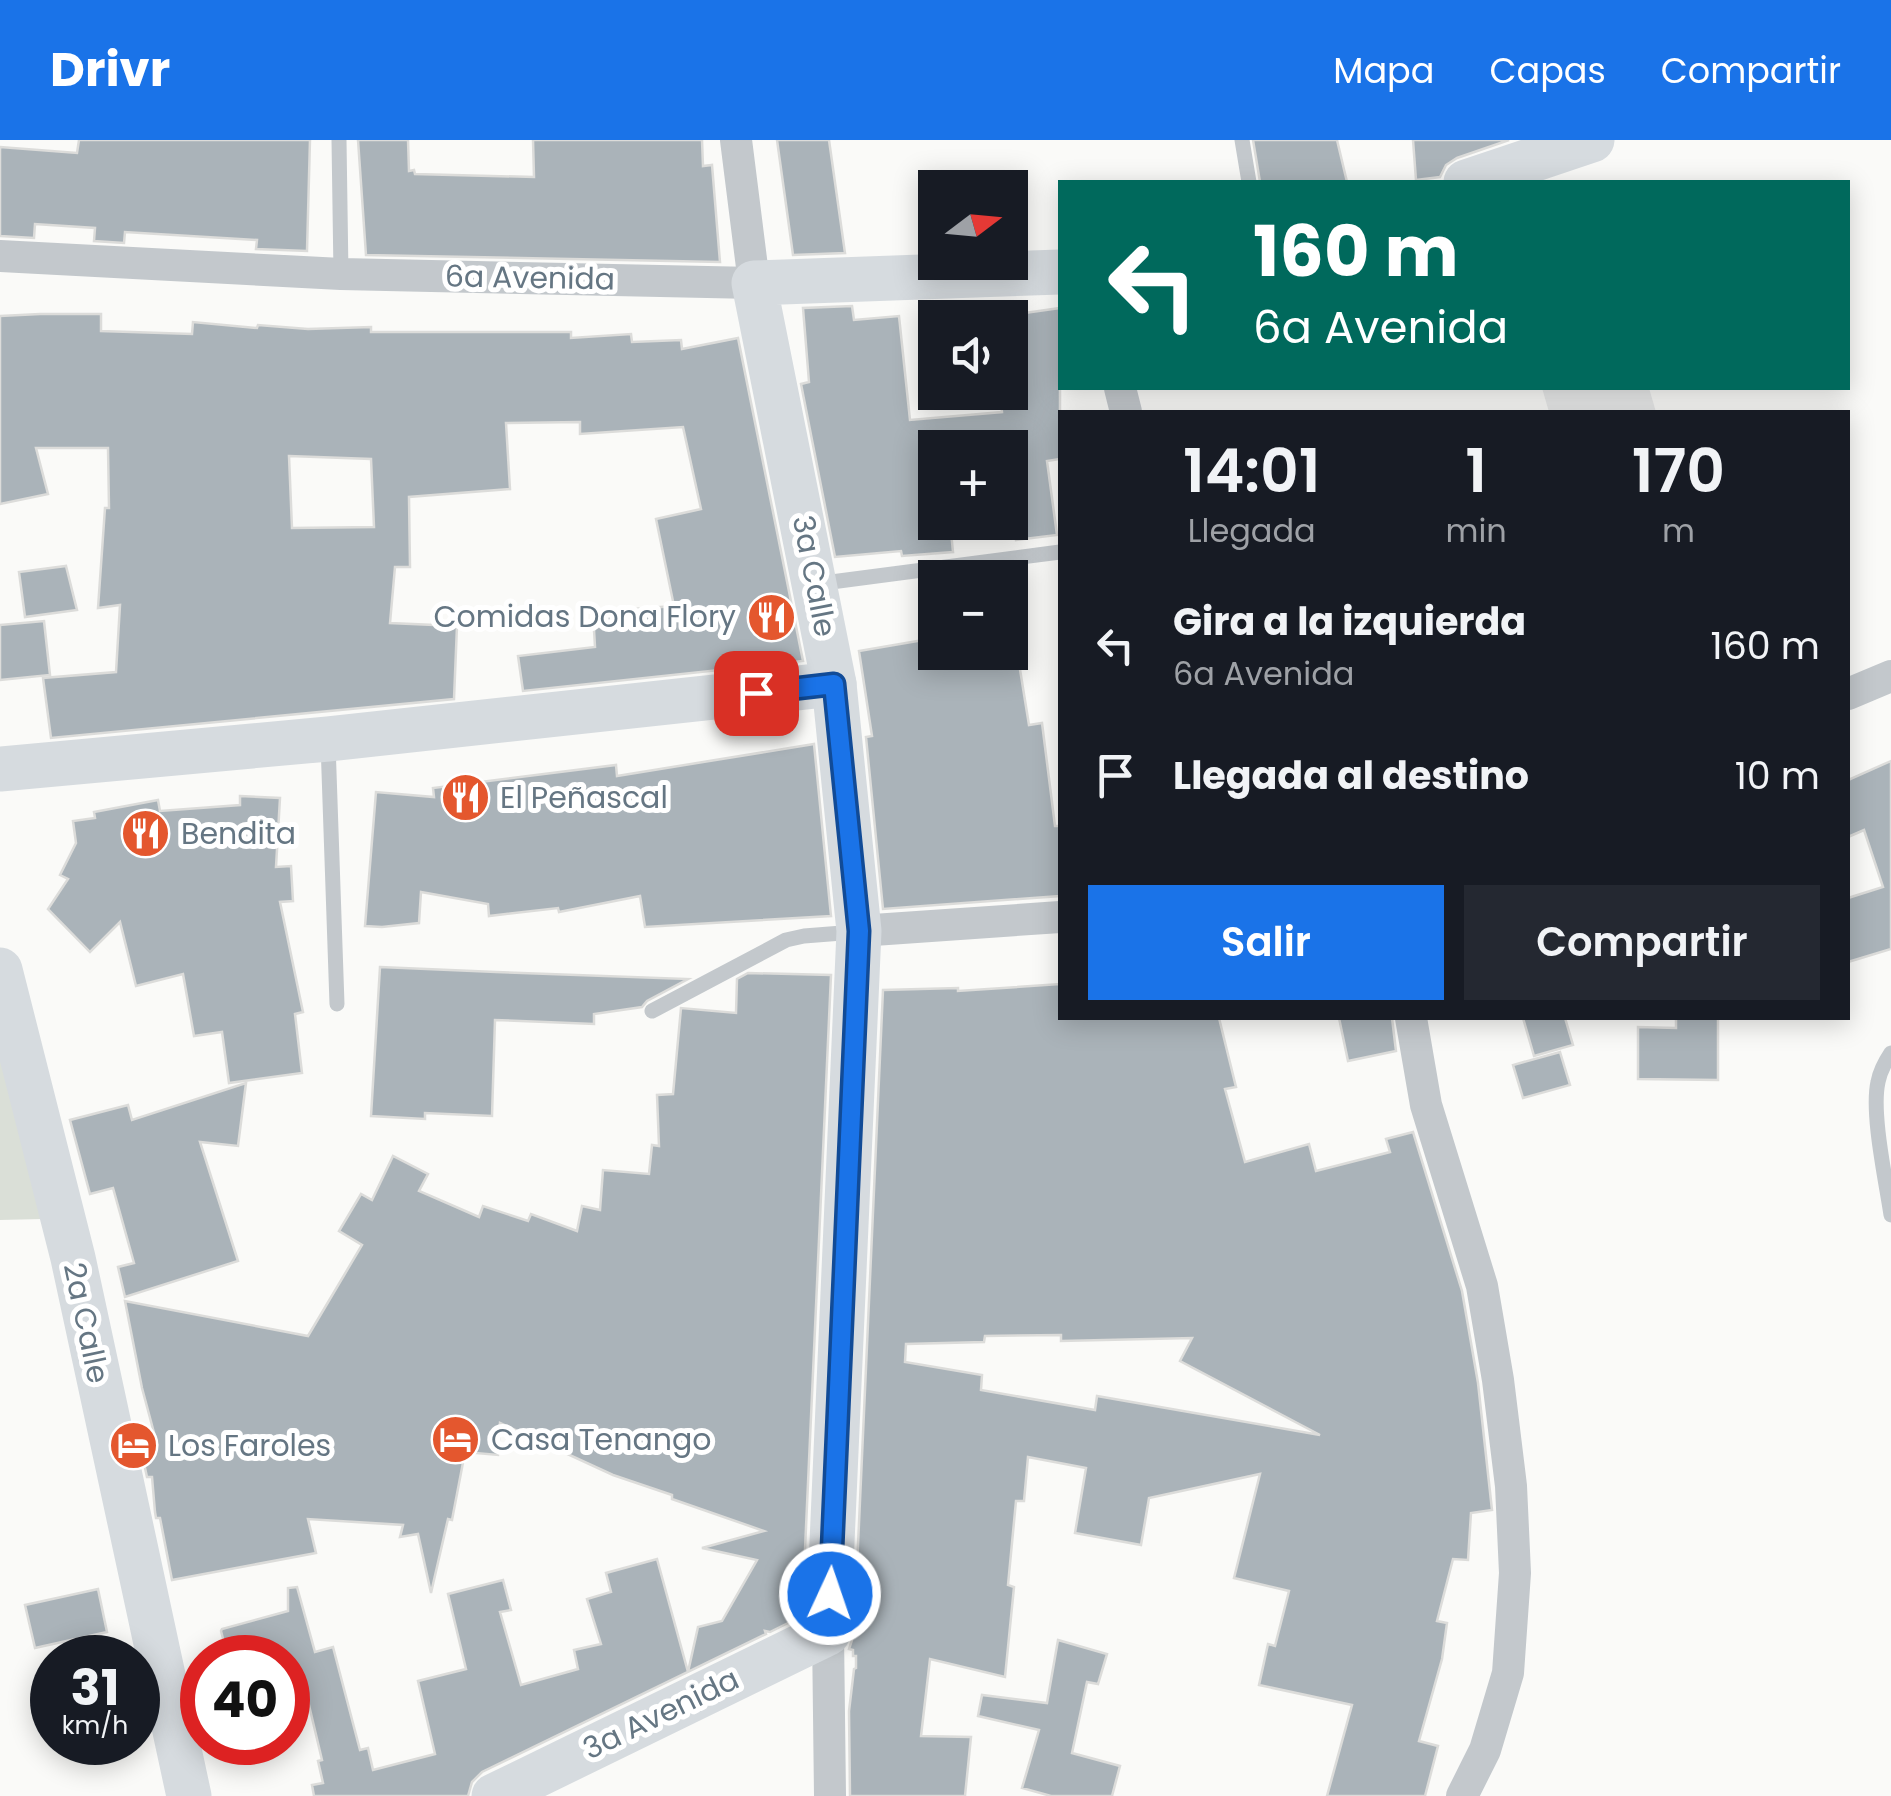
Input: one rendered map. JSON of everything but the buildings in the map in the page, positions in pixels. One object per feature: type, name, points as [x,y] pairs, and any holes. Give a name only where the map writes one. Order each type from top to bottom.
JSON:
[{"type":"street","name":"3a Calle","points":[[736,140],[754,284],[834,684],[859,931],[828,1632],[830,1796]]},
{"type":"street","points":[[1472,180],[1592,140]]},
{"type":"street","name":"6a Avenida","points":[[0,256],[341,274],[754,284],[1058,272]]},
{"type":"street","points":[[1850,693],[1891,676]]},
{"type":"street","points":[[0,769],[328,739],[834,684]]},
{"type":"street","points":[[859,931],[1058,917]]},
{"type":"street","name":"2a Calle","points":[[0,970],[72,1258],[189,1796]]},
{"type":"street","points":[[1411,1020],[1426,1105],[1482,1286],[1511,1486],[1515,1573],[1508,1673],[1485,1750],[1462,1796]]},
{"type":"street","name":"3a Avenida","points":[[494,1796],[828,1632]]},
{"type":"lane","points":[[340,140],[341,274]]},
{"type":"lane","points":[[1242,140],[1248,180]]},
{"type":"lane","points":[[816,584],[1058,552]]},
{"type":"lane","points":[[328,739],[337,1004]]},
{"type":"lane","points":[[652,1011],[786,940],[859,931]]},
{"type":"lane","points":[[1891,1053],[1878,1083],[1877,1106],[1891,1215]]},
{"type":"shaded area","points":[[1543,390],[1650,390],[1655,410],[1548,410]]},
{"type":"shaded area","points":[[0,1026],[42,1219],[0,1220]]},
{"type":"place","name":"Comidas Dona Flory","points":[[771,617]]},
{"type":"place","name":"El Peñascal","points":[[465,798]]},
{"type":"place","name":"Bendita","points":[[146,834]]},
{"type":"place","name":"Casa Tenango","points":[[456,1440]]},
{"type":"place","name":"Los Faroles","points":[[133,1446]]},
{"type":"route","points":[[756,693],[834,684],[859,931],[830,1594]]}]
